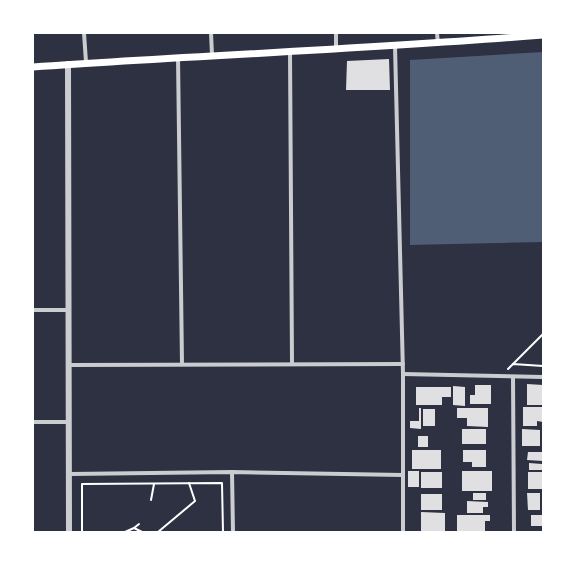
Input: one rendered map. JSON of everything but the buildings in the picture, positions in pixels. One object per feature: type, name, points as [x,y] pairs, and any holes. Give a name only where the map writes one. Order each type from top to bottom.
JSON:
[{"type":"main road","points":[[33,66],[212,55],[438,44],[543,35]]},
{"type":"street","points":[[84,33],[86,62]]},
{"type":"street","points":[[211,33],[212,55]]},
{"type":"street","points":[[336,33],[336,50]]},
{"type":"street","points":[[437,33],[438,44]]},
{"type":"street","points":[[395,46],[403,374],[403,532]]},
{"type":"street","points":[[290,52],[292,364]]},
{"type":"street","points":[[178,57],[182,364]]},
{"type":"street","points":[[68,64],[69,532]]},
{"type":"street","points":[[33,310],[68,310]]},
{"type":"street","points":[[68,365],[402,364]]},
{"type":"street","points":[[403,374],[543,377]]},
{"type":"street","points":[[513,377],[514,532]]},
{"type":"street","points":[[33,422],[69,422]]},
{"type":"street","points":[[70,474],[232,472],[403,475]]},
{"type":"street","points":[[232,472],[233,532]]},
{"type":"path","points":[[507,370],[543,334]]},
{"type":"path","points":[[513,364],[543,366]]},
{"type":"path","points":[[151,500],[154,483]]},
{"type":"path","points":[[158,532],[195,501],[189,483]]},
{"type":"path","points":[[82,532],[82,484],[222,483],[223,532]]},
{"type":"path","points":[[125,532],[139,524]]},
{"type":"path","points":[[134,528],[142,532]]},
{"type":"water","points":[[543,52],[543,242],[410,245],[410,60]]}]
